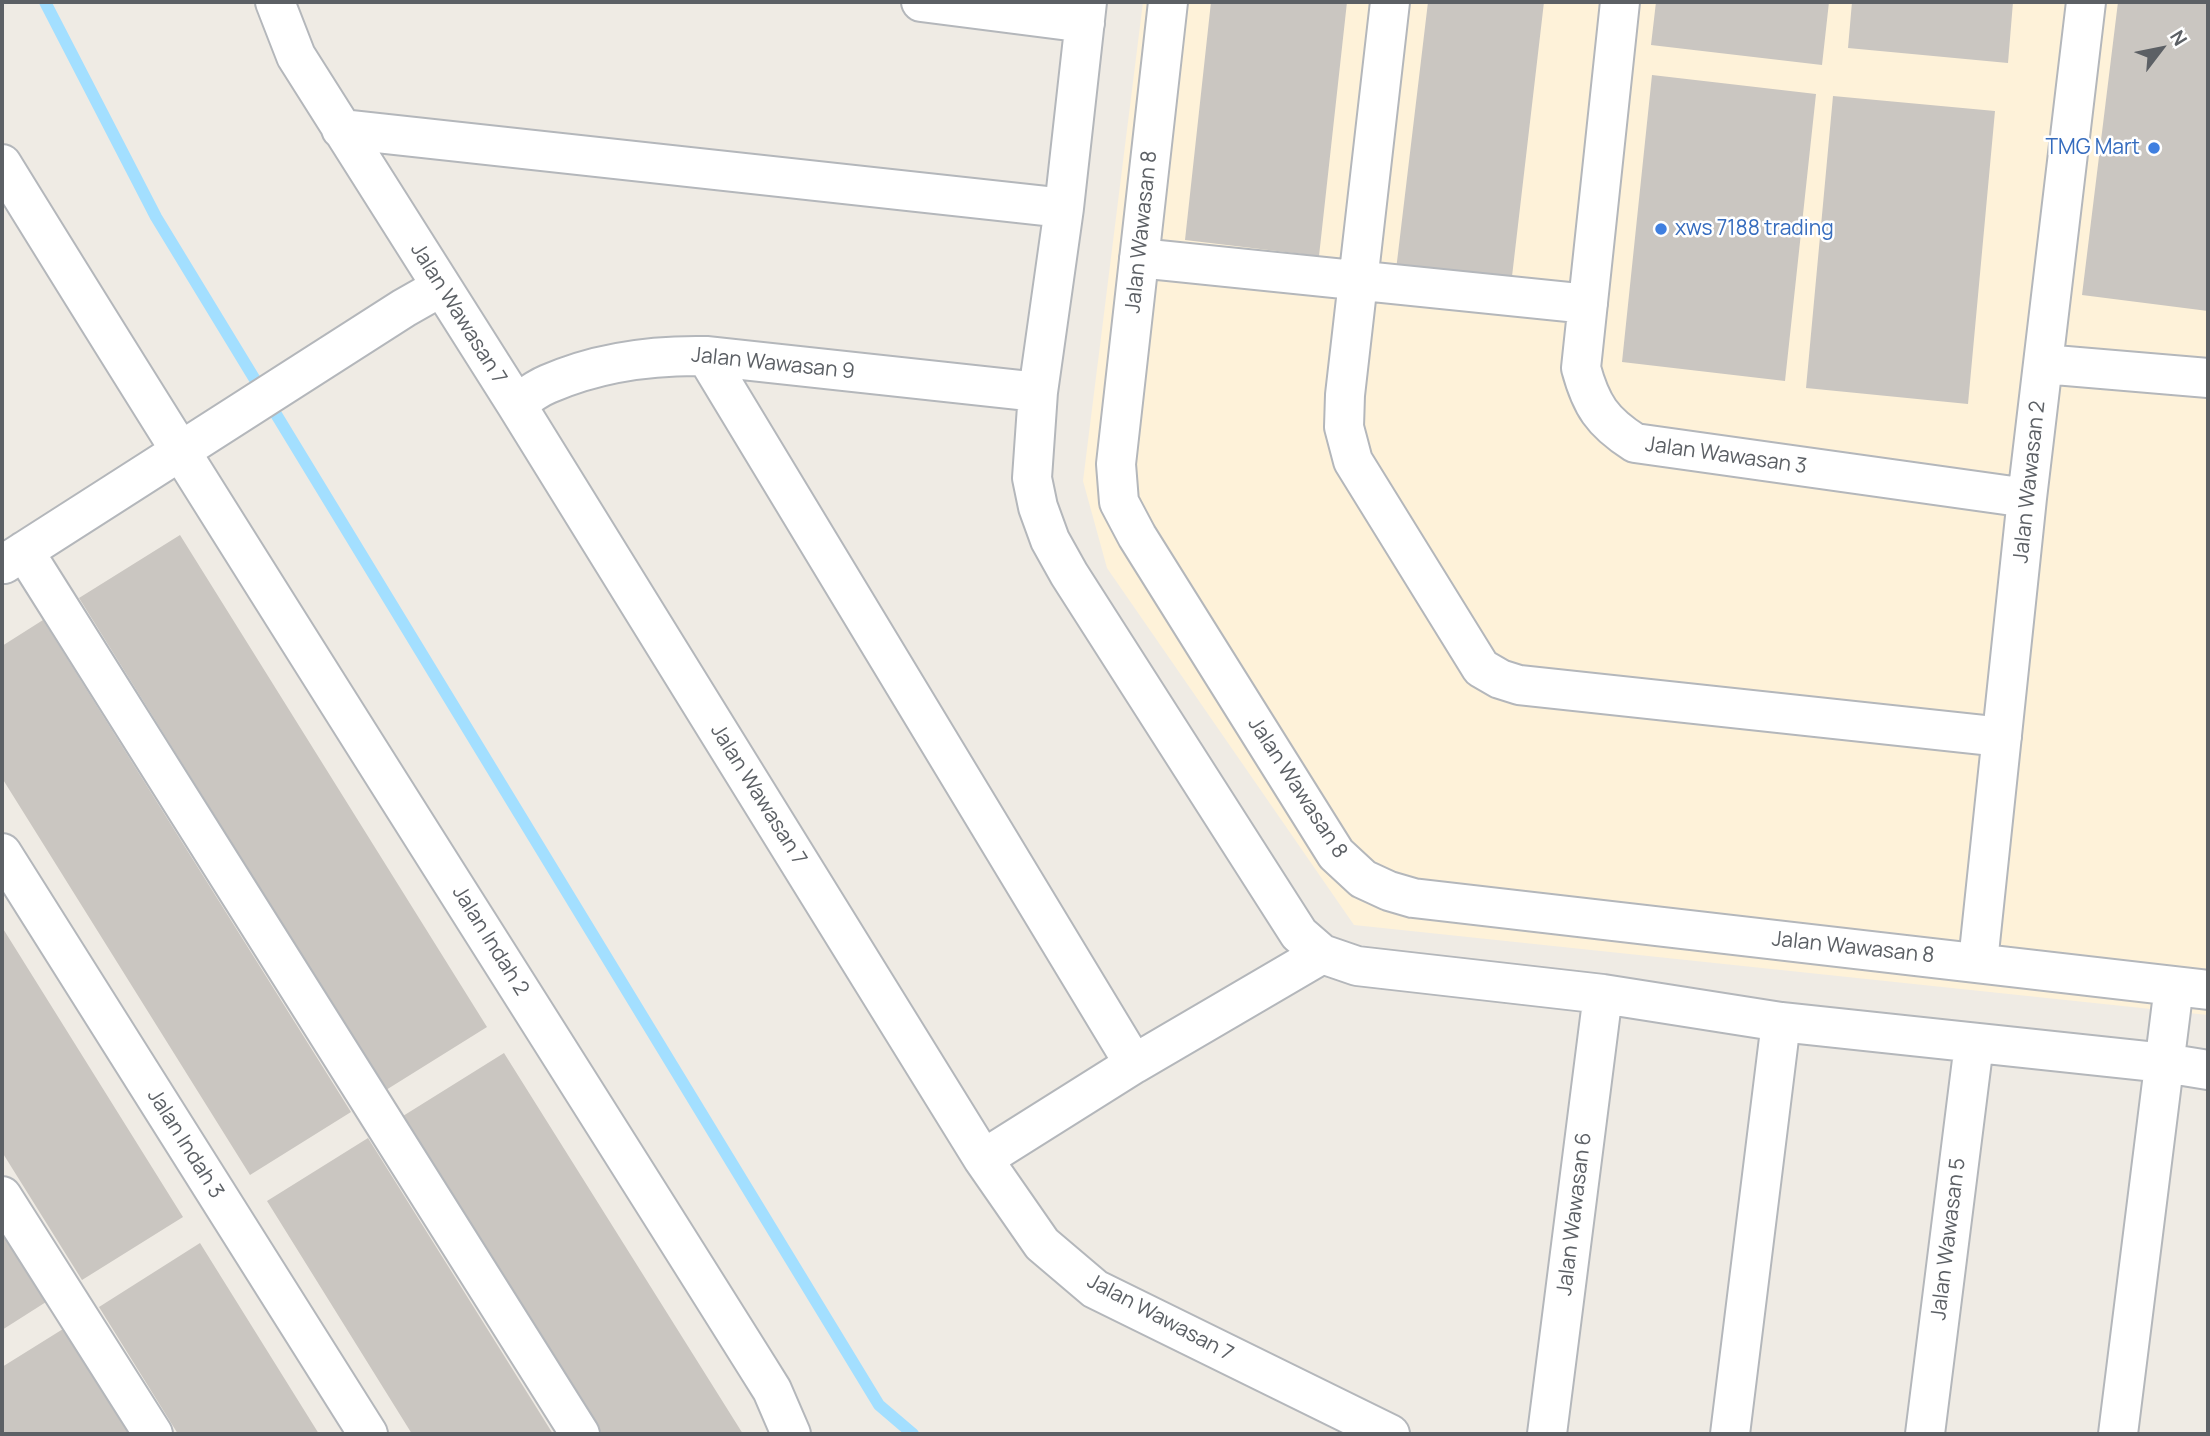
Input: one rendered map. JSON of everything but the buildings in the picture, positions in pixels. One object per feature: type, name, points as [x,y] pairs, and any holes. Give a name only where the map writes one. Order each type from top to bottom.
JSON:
[{"type":"street","name":"Jalan Wawasan 7","points":[[275,2],[296,56],[341,129],[516,404],[983,1159],[1042,1244],[1095,1289],[1390,1434]]},
{"type":"street","points":[[921,2],[1086,12],[1064,208],[1038,392],[1032,478],[1038,507],[1050,540],[1069,574],[1280,906],[1299,934],[1322,954],[1357,966],[1603,995],[1781,1022],[2165,1063],[2208,1070]]},
{"type":"street","name":"Jalan Wawasan 8","points":[[1168,2],[1116,464],[1119,502],[1137,536],[1336,854],[1363,878],[1389,891],[1413,898],[2191,988]]},
{"type":"street","points":[[1390,2],[1345,396],[1344,427],[1353,461],[1481,668],[1500,679],[1520,685],[2002,737]]},
{"type":"street","name":"Jalan Wawasan 3","points":[[1620,2],[1581,368],[1587,392],[1600,414],[1614,430],[1635,443],[2027,498]]},
{"type":"street","name":"Jalan Wawasan 2","points":[[1978,962],[2027,498],[2085,2]]},
{"type":"street","points":[[341,129],[1064,208]]},
{"type":"street","name":"Jalan Indah 2","points":[[2,164],[192,445],[534,1010],[765,1379],[783,1411],[791,1434]]},
{"type":"street","points":[[1139,258],[1588,304]]},
{"type":"street","points":[[441,287],[13,558],[580,1434]]},
{"type":"street","name":"Jalan Wawasan 9","points":[[516,404],[546,384],[607,364],[666,355],[706,356],[1038,392]]},
{"type":"street","points":[[706,356],[1134,1064]]},
{"type":"street","points":[[2043,364],[2208,378]]},
{"type":"street","name":"Jalan Indah 3","points":[[2,853],[368,1434]]},
{"type":"street","points":[[983,1159],[1134,1064],[1322,954]]},
{"type":"street","points":[[2118,1434],[2165,1063],[2191,988]]},
{"type":"street","name":"Jalan Wawasan 6","points":[[1546,1434],[1603,995]]},
{"type":"street","points":[[1730,1434],[1781,1022]]},
{"type":"street","name":"Jalan Wawasan 5","points":[[1925,1434],[1974,1044]]},
{"type":"street","points":[[2,1196],[153,1434]]},
{"type":"shaded area","points":[[1143,2],[2208,2],[2208,1015],[1354,925],[1107,568],[1083,481]]},
{"type":"waterway","points":[[45,2],[156,217],[879,1405],[913,1434]]},
{"type":"place","name":"TMG Mart","points":[[2154,148]]},
{"type":"place","name":"xws 7188 trading","points":[[1661,229]]}]
